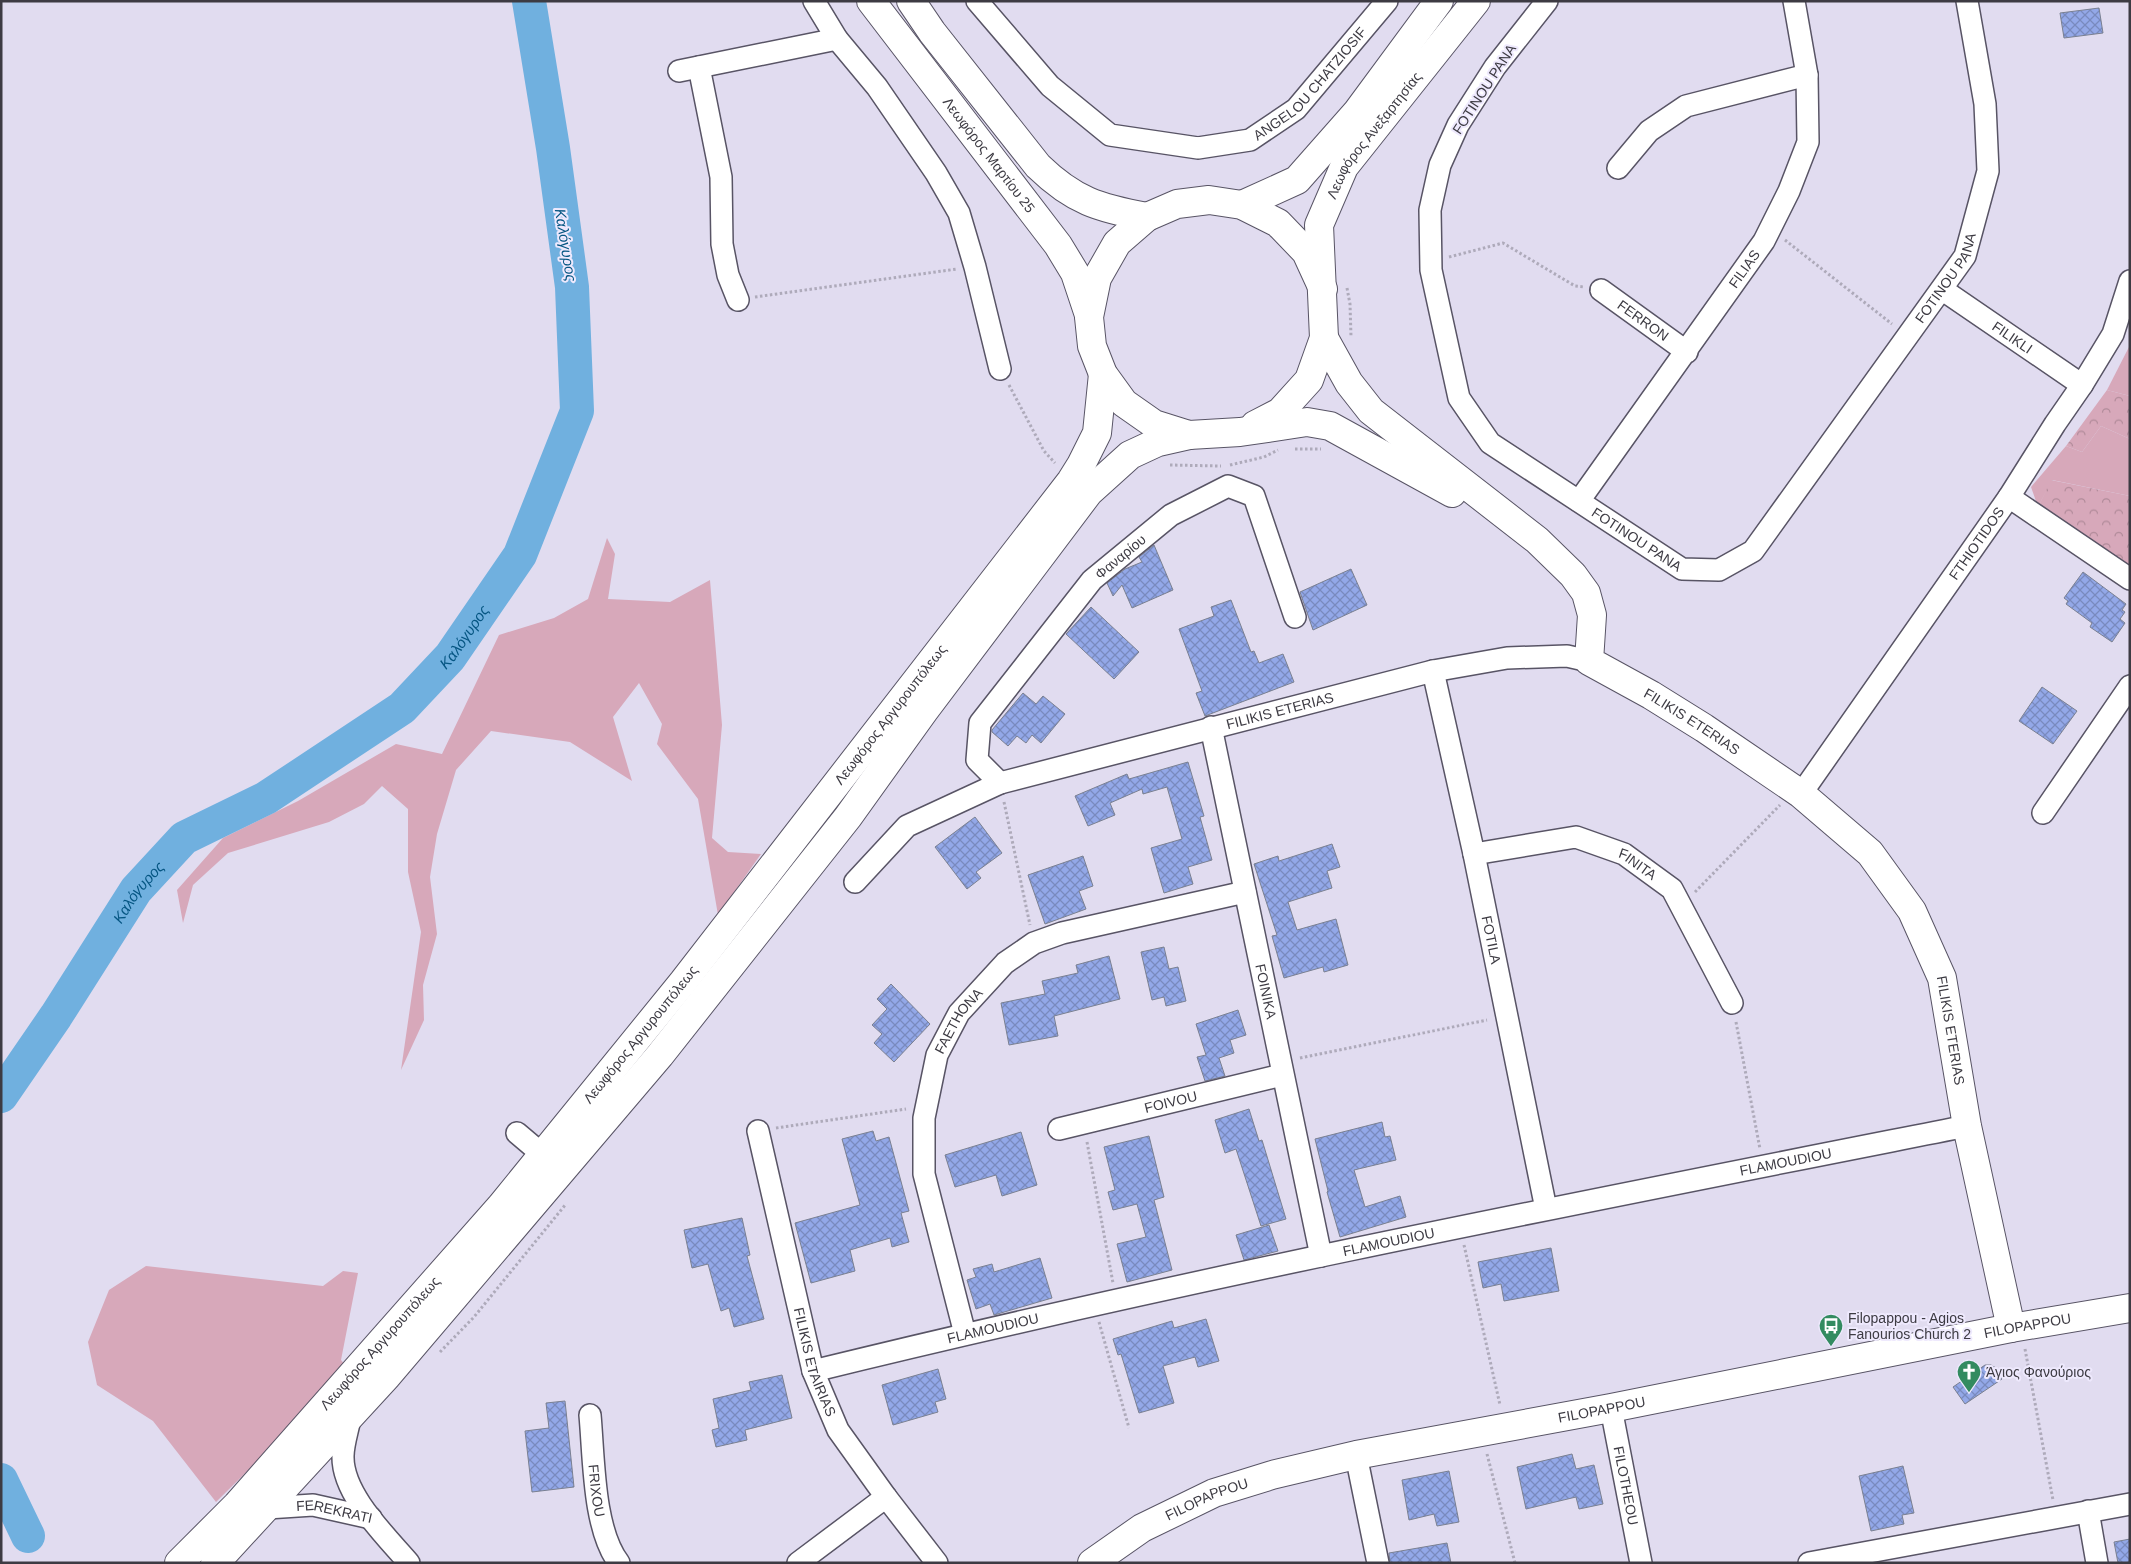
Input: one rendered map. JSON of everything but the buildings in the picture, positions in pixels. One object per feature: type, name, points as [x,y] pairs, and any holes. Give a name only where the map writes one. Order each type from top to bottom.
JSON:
[{"type":"main road","name":"Λεωφόρος Μαρτίου 25","points":[[871,1],[1058,245],[1075,273],[1089,317]]},
{"type":"main road","points":[[911,1],[943,47],[1038,166],[1054,182],[1072,195],[1095,205],[1147,217]]},
{"type":"main road","name":"Λεωφόρος Ανεξαρτησίας","points":[[1242,205],[1297,180],[1357,112],[1439,1]]},
{"type":"main road","name":"Λεωφόρος Ανεξαρτησίας","points":[[1324,338],[1334,287],[1319,225],[1344,167],[1476,1]]},
{"type":"main road","points":[[1189,435],[1154,424],[1124,403],[1102,374],[1092,346],[1089,317],[1097,278],[1117,244],[1147,217],[1177,204],[1209,200],[1242,205],[1278,223],[1306,252],[1334,287]]},
{"type":"main road","points":[[1240,432],[1280,412],[1309,380],[1324,338]]},
{"type":"main road","points":[[1324,338],[1349,383],[1371,411],[1537,540],[1573,575],[1586,593],[1592,615],[1589,661]]},
{"type":"main road","points":[[1074,481],[1097,433],[1102,374]]},
{"type":"main road","points":[[1074,481],[1158,442],[1189,435],[1240,432],[1306,422],[1330,426],[1363,442],[1537,540]]},
{"type":"main road","name":"Λεωφόρος Αργυρουπόλεως","points":[[179,1563],[237,1505],[501,1206],[683,982],[1074,481]]},
{"type":"main road","name":"Λεωφόρος Αργυρουπόλεως","points":[[215,1563],[350,1418],[489,1259],[660,1055],[848,817],[924,711],[1074,481]]},
{"type":"main road","name":"FILIKIS ETERIAS","points":[[1589,661],[1651,695],[1696,723],[1798,792],[1870,853],[1912,911],[1942,978],[1967,1126],[2016,1327]]},
{"type":"main road","name":"FILOPAPPOU","points":[[1092,1563],[1142,1528],[1214,1494],[1272,1475],[1356,1455],[1610,1408],[2016,1327],[2130,1308]]},
{"type":"street","points":[[814,1],[837,39],[877,87],[936,173],[959,213],[975,267],[1000,369]]},
{"type":"street","name":"ANGELOU CHATZIOSIF","points":[[976,1],[1050,86],[1110,135],[1198,148],[1250,140],[1296,109],[1387,1]]},
{"type":"street","name":"FOTINOU PANA","points":[[1547,1],[1495,67],[1458,125],[1440,165],[1430,210],[1431,261],[1458,398],[1490,443],[1682,569],[1719,570],[1753,551],[1943,290],[1965,256],[1988,171],[1986,104],[1967,1]]},
{"type":"street","name":"FILIAS","points":[[1579,501],[1687,352],[1764,241],[1789,192],[1808,142],[1807,75],[1794,1]]},
{"type":"street","points":[[738,300],[728,275],[722,244],[721,177],[689,69],[837,39]]},
{"type":"street","points":[[1618,168],[1649,131],[1686,106],[1807,75]]},
{"type":"street","name":"FTHIOTIDOS","points":[[1798,792],[2009,497],[2054,424],[2082,385],[2113,334],[2130,280]]},
{"type":"street","name":"FERRON","points":[[1602,290],[1687,352]]},
{"type":"street","name":"FILIKLI","points":[[1943,290],[2082,385]]},
{"type":"street","name":"Φαναρίου","points":[[1000,782],[977,760],[980,723],[1092,580],[1171,515],[1228,486],[1254,496],[1294,617]]},
{"type":"street","points":[[2009,497],[2130,579]]},
{"type":"street","name":"FILIKIS ETERIAS","points":[[1000,782],[1433,671],[1507,658],[1566,656],[1589,661]]},
{"type":"street","name":"FOTILA","points":[[1433,671],[1474,854],[1546,1210]]},
{"type":"street","points":[[2043,813],[2130,686]]},
{"type":"street","name":"FOINIKA","points":[[1211,727],[1321,1256]]},
{"type":"street","points":[[855,882],[907,826],[1000,782]]},
{"type":"street","name":"FINITA","points":[[1474,854],[1576,837],[1624,854],[1672,889],[1732,1002]]},
{"type":"street","name":"FAETHONA","points":[[965,1334],[924,1174],[924,1118],[936,1055],[959,1013],[1005,964],[1034,943],[1062,933],[1245,892]]},
{"type":"street","name":"FOIVOU","points":[[1059,1130],[1281,1069]]},
{"type":"street","name":"FLAMOUDIOU","points":[[813,1371],[965,1334],[1321,1256],[1967,1126]]},
{"type":"street","name":"FILIKIS ETAIRIAS","points":[[758,1131],[813,1371],[838,1430],[886,1497],[937,1563]]},
{"type":"street","points":[[517,1133],[543,1155]]},
{"type":"street","name":"FILOTHEOU","points":[[1610,1408],[1641,1563]]},
{"type":"street","name":"FRIXOU","points":[[590,1415],[601,1526],[612,1554],[619,1563]]},
{"type":"street","points":[[350,1418],[343,1457],[350,1486],[371,1518]]},
{"type":"street","points":[[1356,1455],[1378,1563]]},
{"type":"street","points":[[798,1563],[886,1497]]},
{"type":"street","points":[[1809,1563],[2130,1504]]},
{"type":"street","name":"FEREKRATI","points":[[267,1508],[313,1505],[371,1518],[409,1563]]},
{"type":"street","points":[[2088,1511],[2097,1563]]},
{"type":"path","points":[[1771,228],[1908,337]]},
{"type":"path","points":[[1431,261],[1503,243],[1575,286],[1602,290]]},
{"type":"path","points":[[738,300],[975,267]]},
{"type":"path","points":[[1334,287],[1350,304],[1353,344]]},
{"type":"path","points":[[1000,369],[1044,452],[1074,481]]},
{"type":"path","points":[[1000,782],[1034,943]]},
{"type":"path","points":[[1681,907],[1798,792]]},
{"type":"path","points":[[1732,1002],[1764,1166]]},
{"type":"path","points":[[1281,1069],[1506,1016]]},
{"type":"path","points":[[758,1131],[926,1106]]},
{"type":"path","points":[[1084,1124],[1116,1301]]},
{"type":"path","points":[[1460,1227],[1514,1563]]},
{"type":"path","points":[[1095,1305],[1129,1428]]},
{"type":"path","points":[[2016,1327],[2056,1517]]},
{"type":"green space","points":[[2130,345],[2130,396],[2107,390]]},
{"type":"green space","points":[[2107,390],[2130,396],[2130,439],[2101,426],[2082,452],[2066,446]]},
{"type":"green space","points":[[2101,426],[2130,439],[2130,496],[2052,480],[2038,507],[2031,487],[2066,446],[2082,452]]},
{"type":"green space","points":[[2051,480],[2130,496],[2130,570],[2038,507]]},
{"type":"green space","points":[[607,538],[615,554],[608,599],[670,602],[710,580],[722,725],[712,838],[728,852],[761,854],[718,915],[698,799],[657,744],[662,724],[639,683],[613,717],[632,781],[570,742],[491,731],[456,770],[437,834],[430,877],[437,934],[423,985],[424,1020],[401,1070],[421,932],[408,872],[408,809],[382,786],[364,804],[329,822],[228,853],[193,885],[183,923],[177,890],[223,838],[298,801],[396,744],[442,754],[499,635],[554,618],[588,599]]},
{"type":"green space","points":[[146,1266],[323,1286],[343,1271],[358,1273],[341,1360],[345,1365],[289,1430],[216,1502],[153,1421],[97,1385],[88,1342],[109,1290]]},
{"type":"waterway","name":"Καλόγυρος","points":[[1,1096],[56,1016],[136,890],[184,838],[266,798],[402,708],[450,657],[520,555],[577,411],[572,287],[553,148],[529,1]]},
{"type":"waterway","name":"Καλόγυρος","points":[[1,1480],[28,1536]]},
{"type":"place","name":"Filopappou - Agios Fanourios Church 2","points":[[1831,1347]]},
{"type":"place","name":"Άγιος Φανούριος","points":[[1969,1393]]}]
